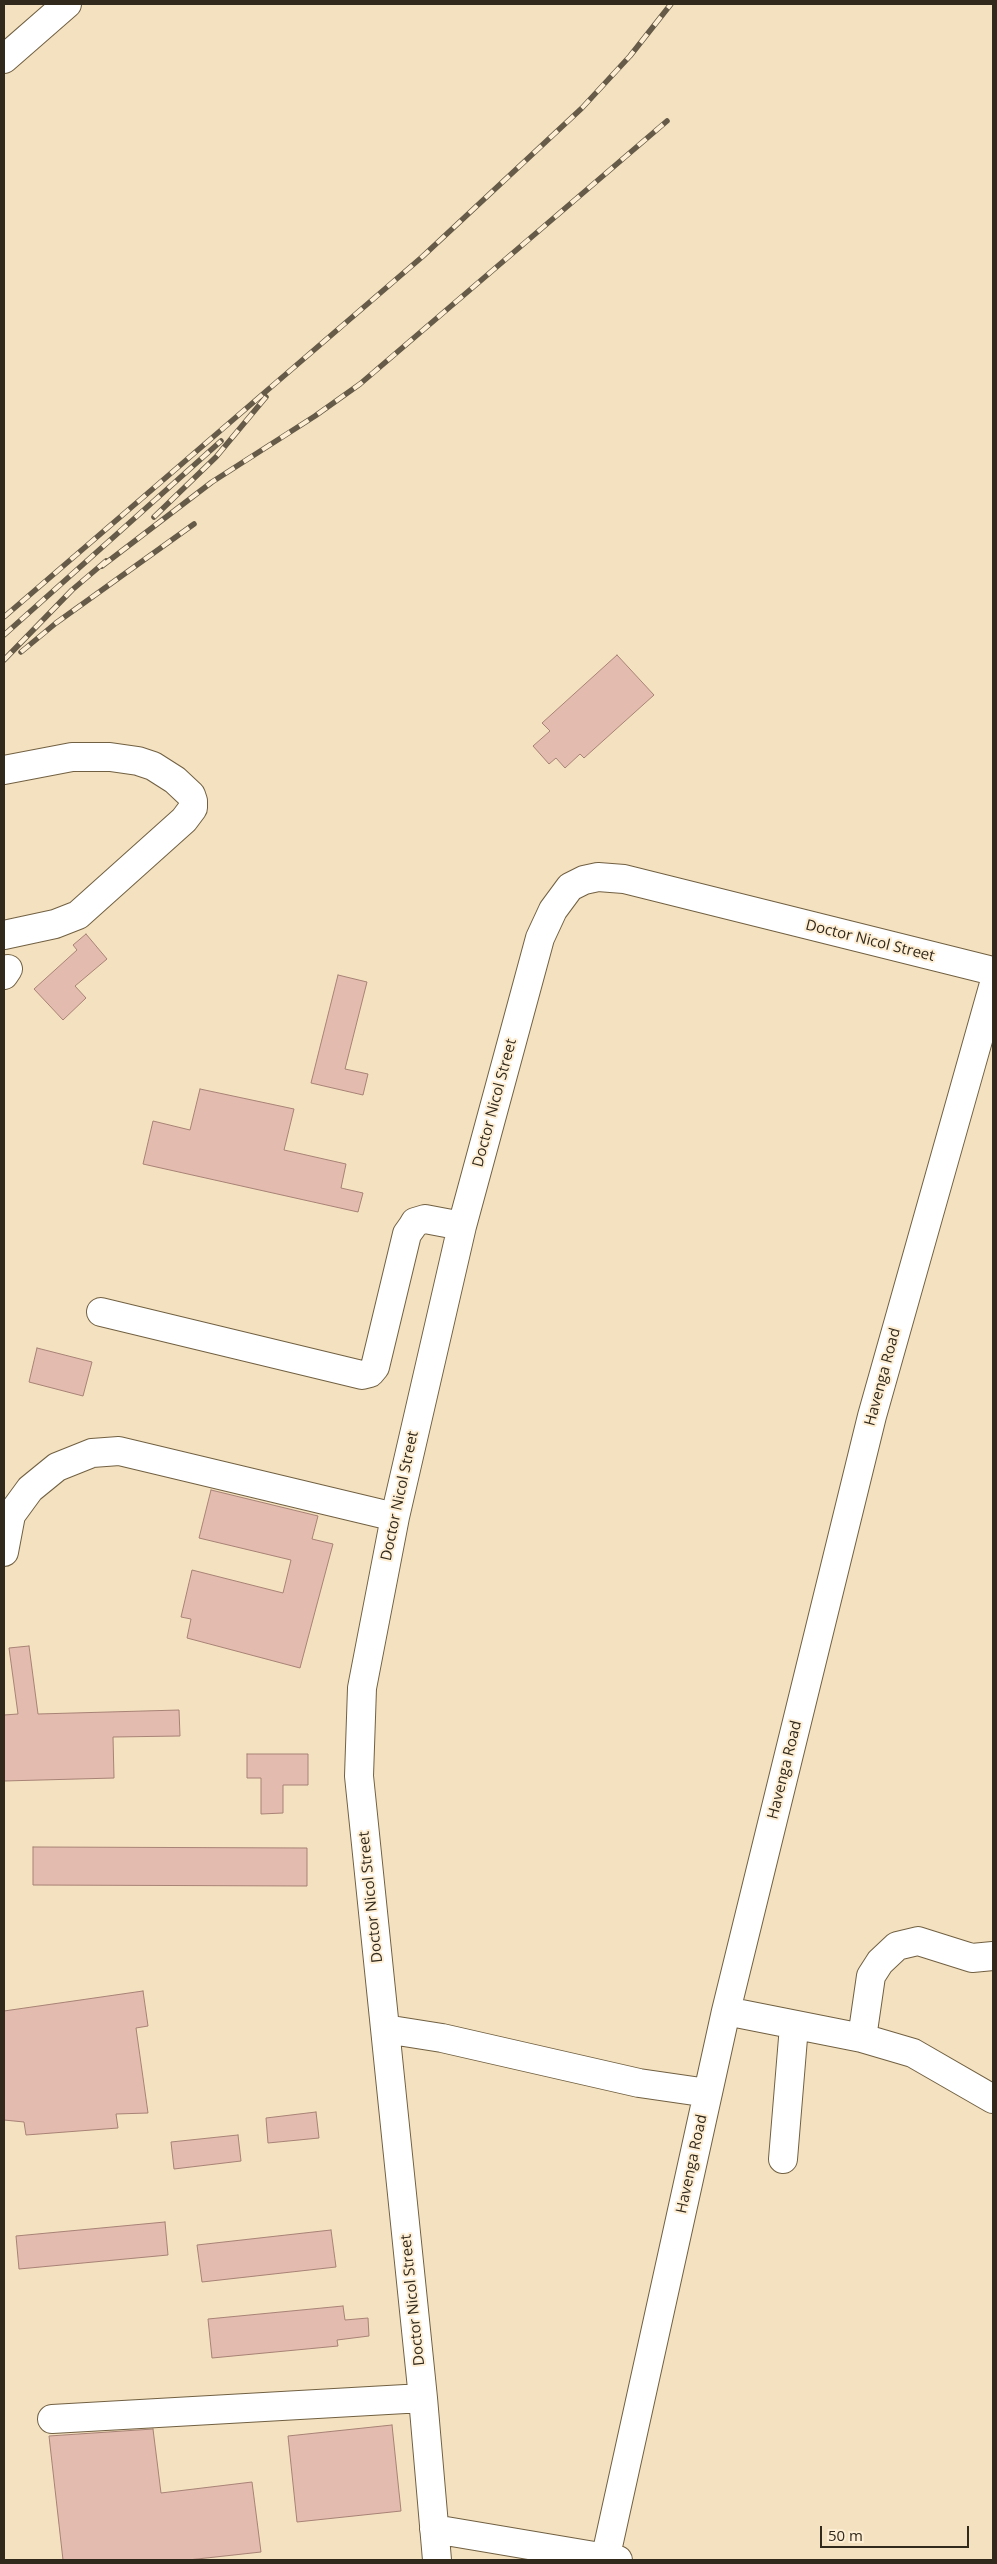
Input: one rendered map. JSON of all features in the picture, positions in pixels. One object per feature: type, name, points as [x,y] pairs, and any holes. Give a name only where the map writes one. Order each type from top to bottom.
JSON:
[{"type":"street","points":[[4,58],[67,4]]},
{"type":"street","points":[[4,770],[72,757],[110,756],[138,760],[153,766],[185,788],[193,802],[193,808],[184,820],[87,908],[69,920],[4,935]]},
{"type":"street","name":"Doctor Nicol Street","points":[[437,2560],[423,2398],[359,1776],[359,1735],[362,1688],[395,1517],[462,1226],[540,938],[559,902],[570,887],[584,880],[598,877],[624,879],[993,972]]},
{"type":"street","name":"Havenga Road","points":[[610,2559],[726,2011],[872,1416],[993,987]]},
{"type":"street","points":[[101,1312],[362,1375],[370,1373],[375,1368],[407,1234],[416,1222],[426,1219],[462,1226]]},
{"type":"street","points":[[4,1552],[11,1515],[30,1489],[57,1467],[92,1453],[119,1451],[395,1517]]},
{"type":"street","points":[[862,2038],[870,1976],[880,1962],[897,1946],[907,1942],[918,1941],[972,1958],[993,1956]]},
{"type":"street","points":[[726,2011],[862,2038],[913,2054],[993,2099]]},
{"type":"street","points":[[782,2159],[794,2026]]},
{"type":"street","points":[[385,2030],[442,2038],[639,2083],[708,2092]]},
{"type":"street","points":[[52,2419],[423,2398]]},
{"type":"street","points":[[434,2529],[610,2559]]},
{"type":"building","points":[[617,655],[654,695],[584,758],[580,754],[565,768],[556,758],[549,764],[533,746],[550,731],[542,723]]},
{"type":"building","points":[[86,934],[107,959],[75,986],[86,998],[63,1020],[34,989],[77,950],[73,945]]},
{"type":"building","points":[[338,975],[367,982],[345,1069],[368,1074],[363,1095],[311,1083]]},
{"type":"building","points":[[200,1089],[294,1109],[284,1150],[346,1164],[341,1188],[363,1193],[358,1212],[143,1164],[153,1121],[190,1130]]},
{"type":"building","points":[[37,1348],[92,1362],[83,1396],[29,1382]]},
{"type":"building","points":[[211,1490],[318,1516],[312,1539],[333,1544],[300,1668],[187,1638],[191,1619],[181,1617],[192,1570],[283,1593],[291,1560],[199,1538]]},
{"type":"building","points":[[29,1646],[38,1714],[179,1710],[180,1736],[113,1737],[114,1778],[4,1781],[4,1715],[18,1714],[9,1648]]},
{"type":"building","points":[[247,1754],[308,1754],[308,1785],[283,1785],[283,1813],[261,1814],[261,1778],[247,1778]]},
{"type":"building","points":[[33,1847],[307,1848],[307,1886],[33,1885]]},
{"type":"building","points":[[143,1991],[148,2026],[136,2028],[148,2113],[116,2114],[118,2128],[26,2135],[24,2122],[4,2120],[4,2011]]},
{"type":"building","points":[[316,2112],[319,2138],[268,2143],[266,2118]]},
{"type":"building","points":[[238,2135],[241,2161],[174,2169],[171,2142]]},
{"type":"building","points":[[165,2222],[168,2255],[19,2269],[16,2236]]},
{"type":"building","points":[[331,2230],[336,2267],[202,2282],[197,2245]]},
{"type":"building","points":[[343,2306],[345,2320],[368,2318],[369,2336],[337,2340],[338,2346],[212,2358],[208,2319]]},
{"type":"building","points":[[392,2425],[401,2511],[297,2522],[288,2436]]},
{"type":"building","points":[[153,2429],[161,2493],[252,2482],[261,2552],[188,2560],[63,2560],[49,2436]]},
{"type":"railway","points":[[4,617],[422,257],[582,108],[630,56],[671,4]]},
{"type":"railway","points":[[102,566],[212,482],[315,416],[360,384],[667,121]]},
{"type":"railway","points":[[154,517],[216,457],[266,397]]},
{"type":"railway","points":[[4,635],[221,441]]},
{"type":"railway","points":[[21,652],[56,623],[194,524]]},
{"type":"railway","points":[[4,660],[72,590],[106,561]]}]
